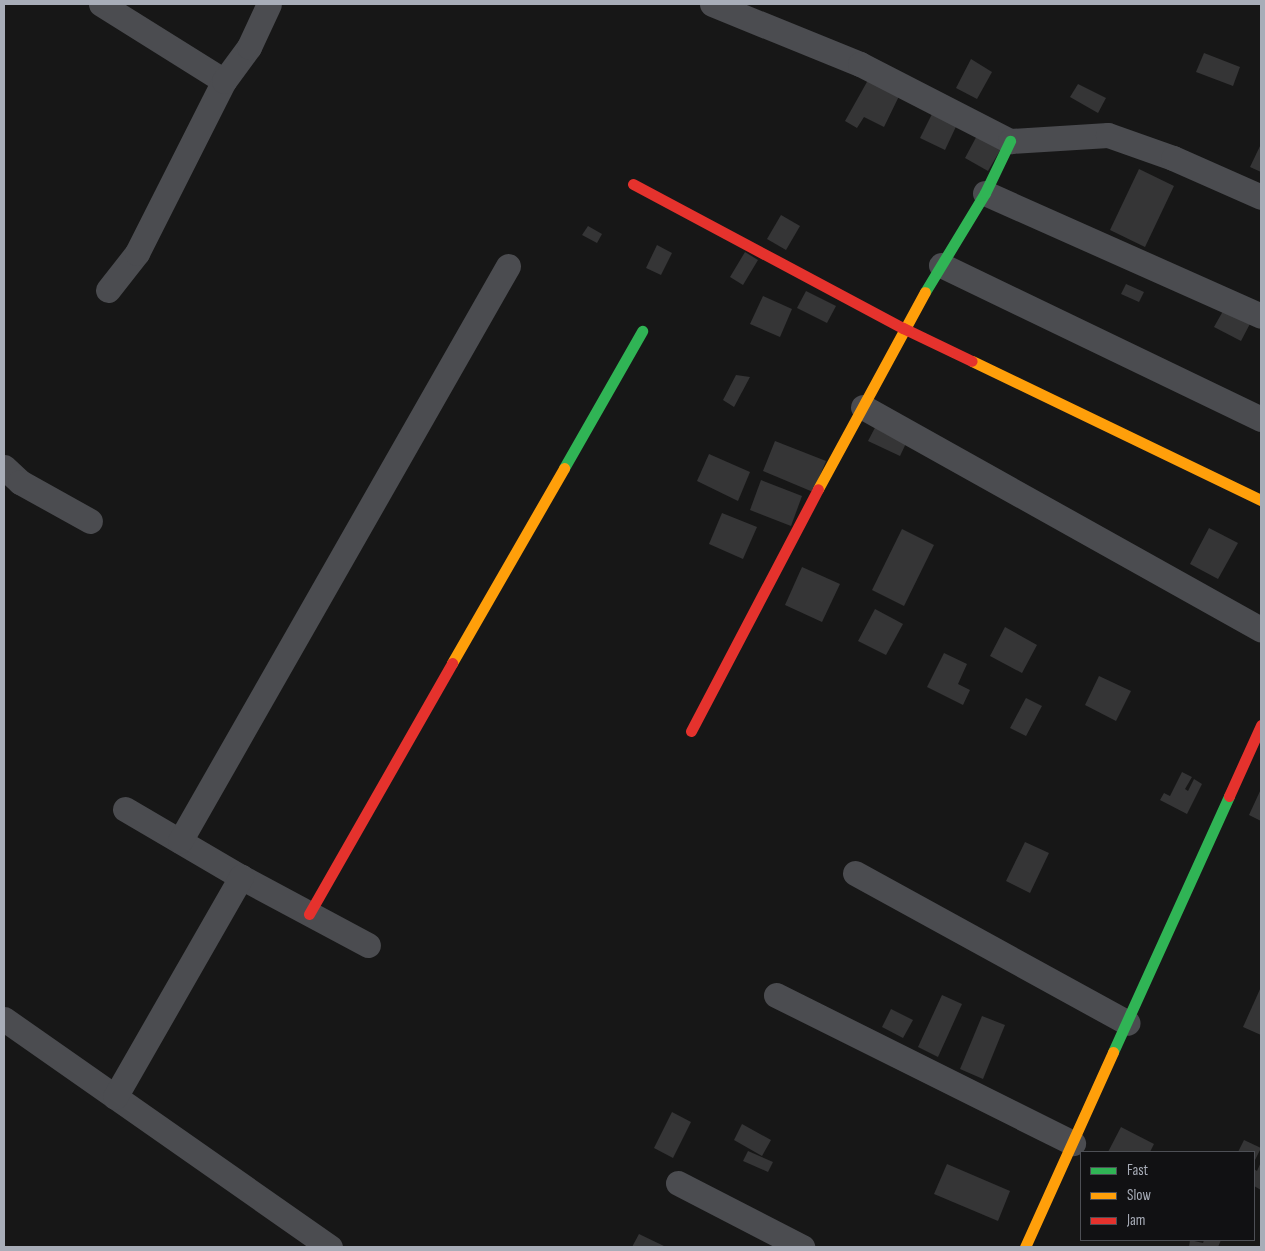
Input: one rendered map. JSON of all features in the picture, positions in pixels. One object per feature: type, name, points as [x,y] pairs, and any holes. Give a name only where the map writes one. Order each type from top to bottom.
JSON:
[{"type":"street","points":[[101,4],[224,81]]},
{"type":"street","points":[[108,290],[137,253],[224,81],[249,47],[269,4]]},
{"type":"street","points":[[725,7],[860,64],[1010,141],[1108,136],[1173,158],[1261,198]]},
{"type":"street","points":[[691,731],[903,328],[985,193],[1010,141]]},
{"type":"street","points":[[633,184],[903,328],[1261,500]]},
{"type":"street","points":[[985,193],[1261,316]]},
{"type":"street","points":[[941,265],[1261,419]]},
{"type":"street","points":[[180,841],[508,266]]},
{"type":"street","points":[[309,914],[642,331]]},
{"type":"street","points":[[863,407],[1261,629]]},
{"type":"street","points":[[4,467],[20,482],[90,521]]},
{"type":"street","points":[[1025,1247],[1128,1023],[1261,725]]},
{"type":"street","points":[[125,808],[241,877],[368,945]]},
{"type":"street","points":[[855,873],[1128,1023]]},
{"type":"street","points":[[115,1097],[241,877]]},
{"type":"street","points":[[776,995],[1073,1144]]},
{"type":"street","points":[[4,1019],[330,1247]]},
{"type":"street","points":[[678,1183],[802,1247]]},
{"type":"building","points":[[1204,53],[1240,67],[1233,86],[1196,72]]},
{"type":"building","points":[[971,59],[992,72],[977,99],[956,88]]},
{"type":"building","points":[[872,73],[903,88],[884,127],[864,117],[857,128],[845,121]]},
{"type":"building","points":[[1078,84],[1106,98],[1098,113],[1070,97]]},
{"type":"building","points":[[936,106],[960,118],[945,150],[920,138]]},
{"type":"building","points":[[980,130],[1005,142],[988,171],[965,158]]},
{"type":"building","points":[[1261,144],[1261,172],[1250,167]]},
{"type":"building","points":[[1139,169],[1174,186],[1145,247],[1110,230]]},
{"type":"building","points":[[781,215],[800,226],[786,250],[767,239]]},
{"type":"building","points":[[588,226],[602,234],[597,243],[582,235]]},
{"type":"building","points":[[657,245],[672,253],[661,275],[646,268]]},
{"type":"building","points":[[745,252],[758,260],[743,285],[730,277]]},
{"type":"building","points":[[1126,284],[1144,292],[1139,302],[1121,294]]},
{"type":"building","points":[[806,291],[836,306],[827,323],[797,308]]},
{"type":"building","points":[[763,296],[792,309],[780,337],[750,324]]},
{"type":"building","points":[[1227,304],[1253,318],[1241,341],[1214,327]]},
{"type":"building","points":[[736,375],[750,377],[734,407],[723,400]]},
{"type":"building","points":[[879,420],[910,435],[900,456],[868,441]]},
{"type":"building","points":[[775,441],[826,461],[813,492],[763,471]]},
{"type":"building","points":[[709,454],[750,472],[738,501],[697,481]]},
{"type":"building","points":[[761,480],[802,496],[791,526],[750,510]]},
{"type":"building","points":[[722,513],[757,527],[743,559],[709,544]]},
{"type":"building","points":[[1209,528],[1238,543],[1218,579],[1190,564]]},
{"type":"building","points":[[902,529],[934,545],[904,606],[872,590]]},
{"type":"building","points":[[802,567],[840,584],[822,622],[785,605]]},
{"type":"building","points":[[875,609],[903,624],[886,655],[858,641]]},
{"type":"building","points":[[1005,627],[1037,645],[1022,673],[990,656]]},
{"type":"building","points":[[944,653],[967,664],[958,684],[970,690],[963,705],[927,687]]},
{"type":"building","points":[[1099,676],[1131,691],[1116,721],[1085,705]]},
{"type":"building","points":[[1026,698],[1042,706],[1026,736],[1010,728]]},
{"type":"building","points":[[1182,772],[1192,777],[1185,789],[1188,791],[1194,779],[1202,784],[1187,814],[1160,800],[1164,793],[1170,796]]},
{"type":"building","points":[[1261,789],[1261,821],[1249,815]]},
{"type":"building","points":[[1025,842],[1049,853],[1030,893],[1006,881]]},
{"type":"building","points":[[1261,987],[1261,1035],[1243,1027]]},
{"type":"building","points":[[942,995],[962,1004],[938,1057],[918,1047]]},
{"type":"building","points":[[891,1009],[913,1020],[903,1038],[882,1027]]},
{"type":"building","points":[[982,1016],[1005,1025],[983,1079],[960,1069]]},
{"type":"building","points":[[672,1112],[691,1122],[673,1158],[654,1148]]},
{"type":"building","points":[[742,1124],[771,1140],[762,1156],[734,1140]]},
{"type":"building","points":[[1121,1127],[1154,1144],[1150,1151],[1109,1151]]},
{"type":"building","points":[[1244,1140],[1261,1148],[1255,1160],[1255,1151],[1238,1151]]},
{"type":"building","points":[[748,1151],[773,1162],[768,1172],[743,1161]]},
{"type":"building","points":[[1261,1162],[1261,1190],[1255,1187],[1255,1170],[1257,1171]]},
{"type":"building","points":[[947,1164],[1010,1191],[998,1221],[934,1194]]},
{"type":"building","points":[[639,1234],[666,1247],[632,1247]]},
{"type":"building","points":[[1190,1241],[1203,1243],[1204,1241],[1221,1241],[1218,1247],[1189,1247]]},
{"type":"traffic: fast","points":[[925,292],[985,193],[1010,141]]},
{"type":"traffic: fast","points":[[564,468],[642,331]]},
{"type":"traffic: fast","points":[[1113,1052],[1229,796]]},
{"type":"traffic: slow","points":[[818,489],[925,292]]},
{"type":"traffic: slow","points":[[972,361],[1261,500]]},
{"type":"traffic: slow","points":[[452,663],[564,468]]},
{"type":"traffic: slow","points":[[1025,1247],[1113,1052]]},
{"type":"traffic: jam","points":[[633,184],[903,328],[972,361]]},
{"type":"traffic: jam","points":[[691,731],[818,489]]},
{"type":"traffic: jam","points":[[309,914],[452,663]]},
{"type":"traffic: jam","points":[[1229,796],[1261,725]]}]
